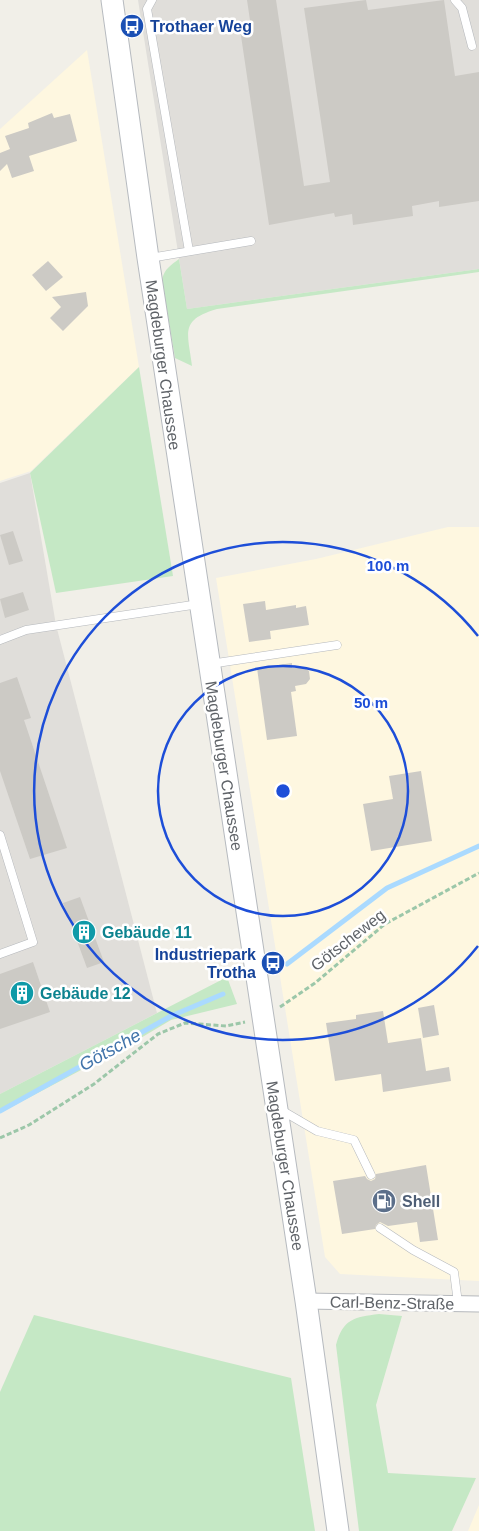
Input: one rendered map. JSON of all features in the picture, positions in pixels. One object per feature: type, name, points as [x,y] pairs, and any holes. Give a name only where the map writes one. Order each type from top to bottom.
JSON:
[{"type":"main road","name":"Magdeburger Chaussee","points":[[112,0],[208,665],[255,1021],[276,1107],[306,1301],[338,1531]]},
{"type":"street","name":"Carl-Benz-Straße","points":[[306,1301],[479,1304]]},
{"type":"lane","points":[[152,0],[147,9],[189,251]]},
{"type":"lane","points":[[456,0],[462,8],[472,46]]},
{"type":"lane","points":[[148,258],[251,241]]},
{"type":"lane","points":[[0,640],[26,630],[199,604]]},
{"type":"lane","points":[[208,665],[338,645]]},
{"type":"lane","points":[[0,836],[33,942],[0,954]]},
{"type":"lane","points":[[276,1107],[317,1131],[354,1140],[370,1175]]},
{"type":"lane","points":[[380,1228],[413,1250],[454,1272],[458,1303]]},
{"type":"path","name":"Götscheweg","points":[[255,1021],[315,982],[385,924],[479,873]]},
{"type":"path","points":[[0,1138],[29,1125],[94,1084],[158,1034],[186,1023],[226,1026],[255,1021]]},
{"type":"shaded area","points":[[138,0],[479,0],[479,269],[187,309]]},
{"type":"shaded area","points":[[87,50],[139,367],[31,471],[0,481],[0,129]]},
{"type":"shaded area","points":[[30,473],[56,625],[157,1013],[0,1094],[0,483]]},
{"type":"shaded area","points":[[448,527],[479,527],[479,1281],[340,1274],[325,1257],[216,578],[316,559]]},
{"type":"shaded area","points":[[479,1505],[479,1531],[468,1531]]},
{"type":"green space","points":[[179,259],[187,309],[479,269],[479,272],[217,309],[205,313],[191,323],[188,336],[192,366],[175,358],[162,280],[166,270]]},
{"type":"green space","points":[[139,367],[173,576],[56,593],[30,473]]},
{"type":"green space","points":[[227,977],[237,1004],[171,1020],[134,1042],[0,1113],[0,1094]]},
{"type":"green space","points":[[379,1314],[402,1316],[376,1405],[388,1473],[476,1478],[452,1531],[359,1531],[336,1345],[342,1330],[351,1321],[363,1316]]},
{"type":"green space","points":[[34,1315],[291,1378],[315,1531],[0,1531],[0,1392]]},
{"type":"building","points":[[247,0],[276,0],[304,186],[330,182],[304,8],[366,0],[368,10],[444,0],[455,76],[479,72],[479,201],[439,207],[439,201],[412,206],[413,216],[353,225],[352,214],[335,217],[334,213],[269,225],[240,29],[251,27]]},
{"type":"building","points":[[52,113],[54,118],[70,114],[77,141],[29,156],[34,171],[12,178],[7,164],[0,171],[0,153],[10,149],[5,136],[29,128],[28,123]]},
{"type":"building","points":[[48,261],[63,277],[46,291],[32,275]]},
{"type":"building","points":[[86,292],[88,306],[63,331],[50,318],[61,307],[52,297]]},
{"type":"building","points":[[13,531],[23,561],[9,565],[0,535]]},
{"type":"building","points":[[23,592],[29,610],[5,618],[0,599]]},
{"type":"building","points":[[265,601],[266,610],[296,605],[296,608],[306,606],[309,625],[270,631],[271,639],[249,642],[243,604]]},
{"type":"building","points":[[292,663],[292,668],[303,667],[309,671],[310,679],[306,684],[295,686],[296,691],[291,692],[297,736],[267,740],[257,668]]},
{"type":"building","points":[[17,677],[31,718],[24,720],[67,848],[30,859],[0,771],[0,683]]},
{"type":"building","points":[[421,771],[432,841],[371,851],[363,804],[393,799],[389,776]]},
{"type":"building","name":"Gebäude 11","points":[[80,897],[104,962],[87,968],[63,903]]},
{"type":"building","name":"Gebäude 12","points":[[33,962],[50,1012],[0,1029],[0,974]]},
{"type":"building","points":[[434,1005],[439,1035],[423,1038],[418,1008]]},
{"type":"building","points":[[383,1011],[388,1043],[421,1038],[426,1071],[449,1067],[451,1081],[383,1092],[381,1074],[335,1081],[326,1023],[356,1019],[356,1015]]},
{"type":"building","name":"Shell","points":[[426,1165],[438,1240],[420,1242],[417,1222],[388,1226],[380,1222],[376,1225],[375,1229],[342,1234],[333,1181],[365,1176],[371,1181],[375,1179],[376,1174]]},
{"type":"waterway","name":"Götsche","points":[[287,964],[387,888],[479,846]]},
{"type":"waterway","name":"Götsche","points":[[0,1111],[171,1016],[223,994]]},
{"type":"place","name":"Trothaer Weg","points":[[132,26]]},
{"type":"place","name":"Gebäude 11","points":[[84,932]]},
{"type":"place","name":"Industriepark Trotha","points":[[273,963]]},
{"type":"place","name":"Gebäude 12","points":[[22,993]]},
{"type":"place","name":"Shell","points":[[384,1201]]}]
